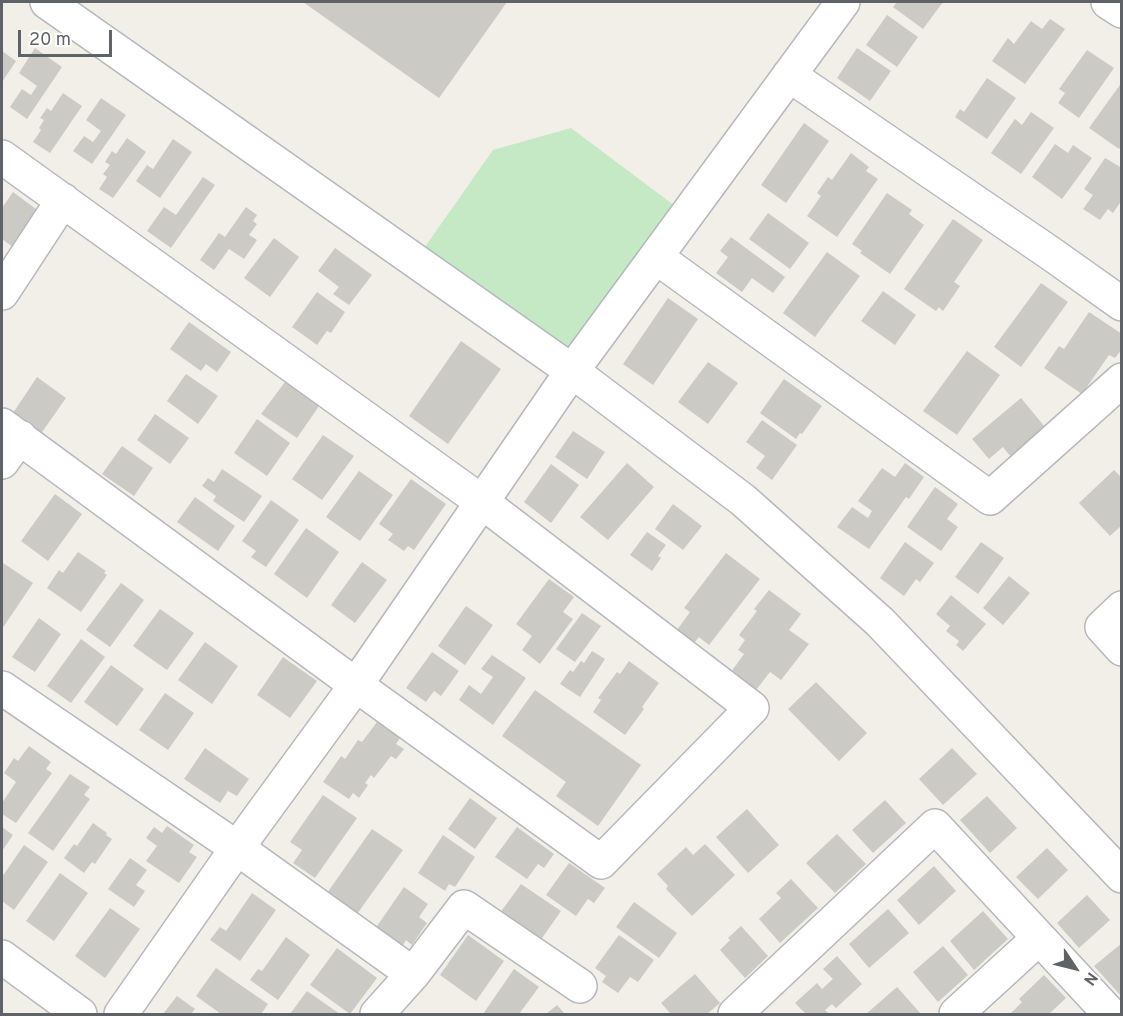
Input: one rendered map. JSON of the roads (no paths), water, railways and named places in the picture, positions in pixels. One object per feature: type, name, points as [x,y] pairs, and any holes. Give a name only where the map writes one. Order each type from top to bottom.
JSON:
[{"type":"street","points":[[47,2],[572,371],[743,500],[879,622],[1122,876]]},
{"type":"street","points":[[121,1014],[356,685],[572,371],[843,2]]},
{"type":"street","points":[[1108,2],[1122,11]]},
{"type":"street","points":[[789,75],[1050,252],[1122,304]]},
{"type":"street","points":[[2,157],[482,502],[752,708],[601,862],[356,685],[8,441]]},
{"type":"street","points":[[2,294],[63,200]]},
{"type":"street","points":[[656,257],[990,498],[1122,380]]},
{"type":"street","points":[[1122,609],[1102,627],[1122,649]]},
{"type":"street","points":[[2,688],[237,849],[413,974]]},
{"type":"street","points":[[735,1014],[935,826],[1110,1014]]},
{"type":"street","points":[[377,1014],[413,974],[464,908],[580,986]]},
{"type":"street","points":[[956,1014],[1039,938]]},
{"type":"street","points":[[2,957],[80,1014]]}]
